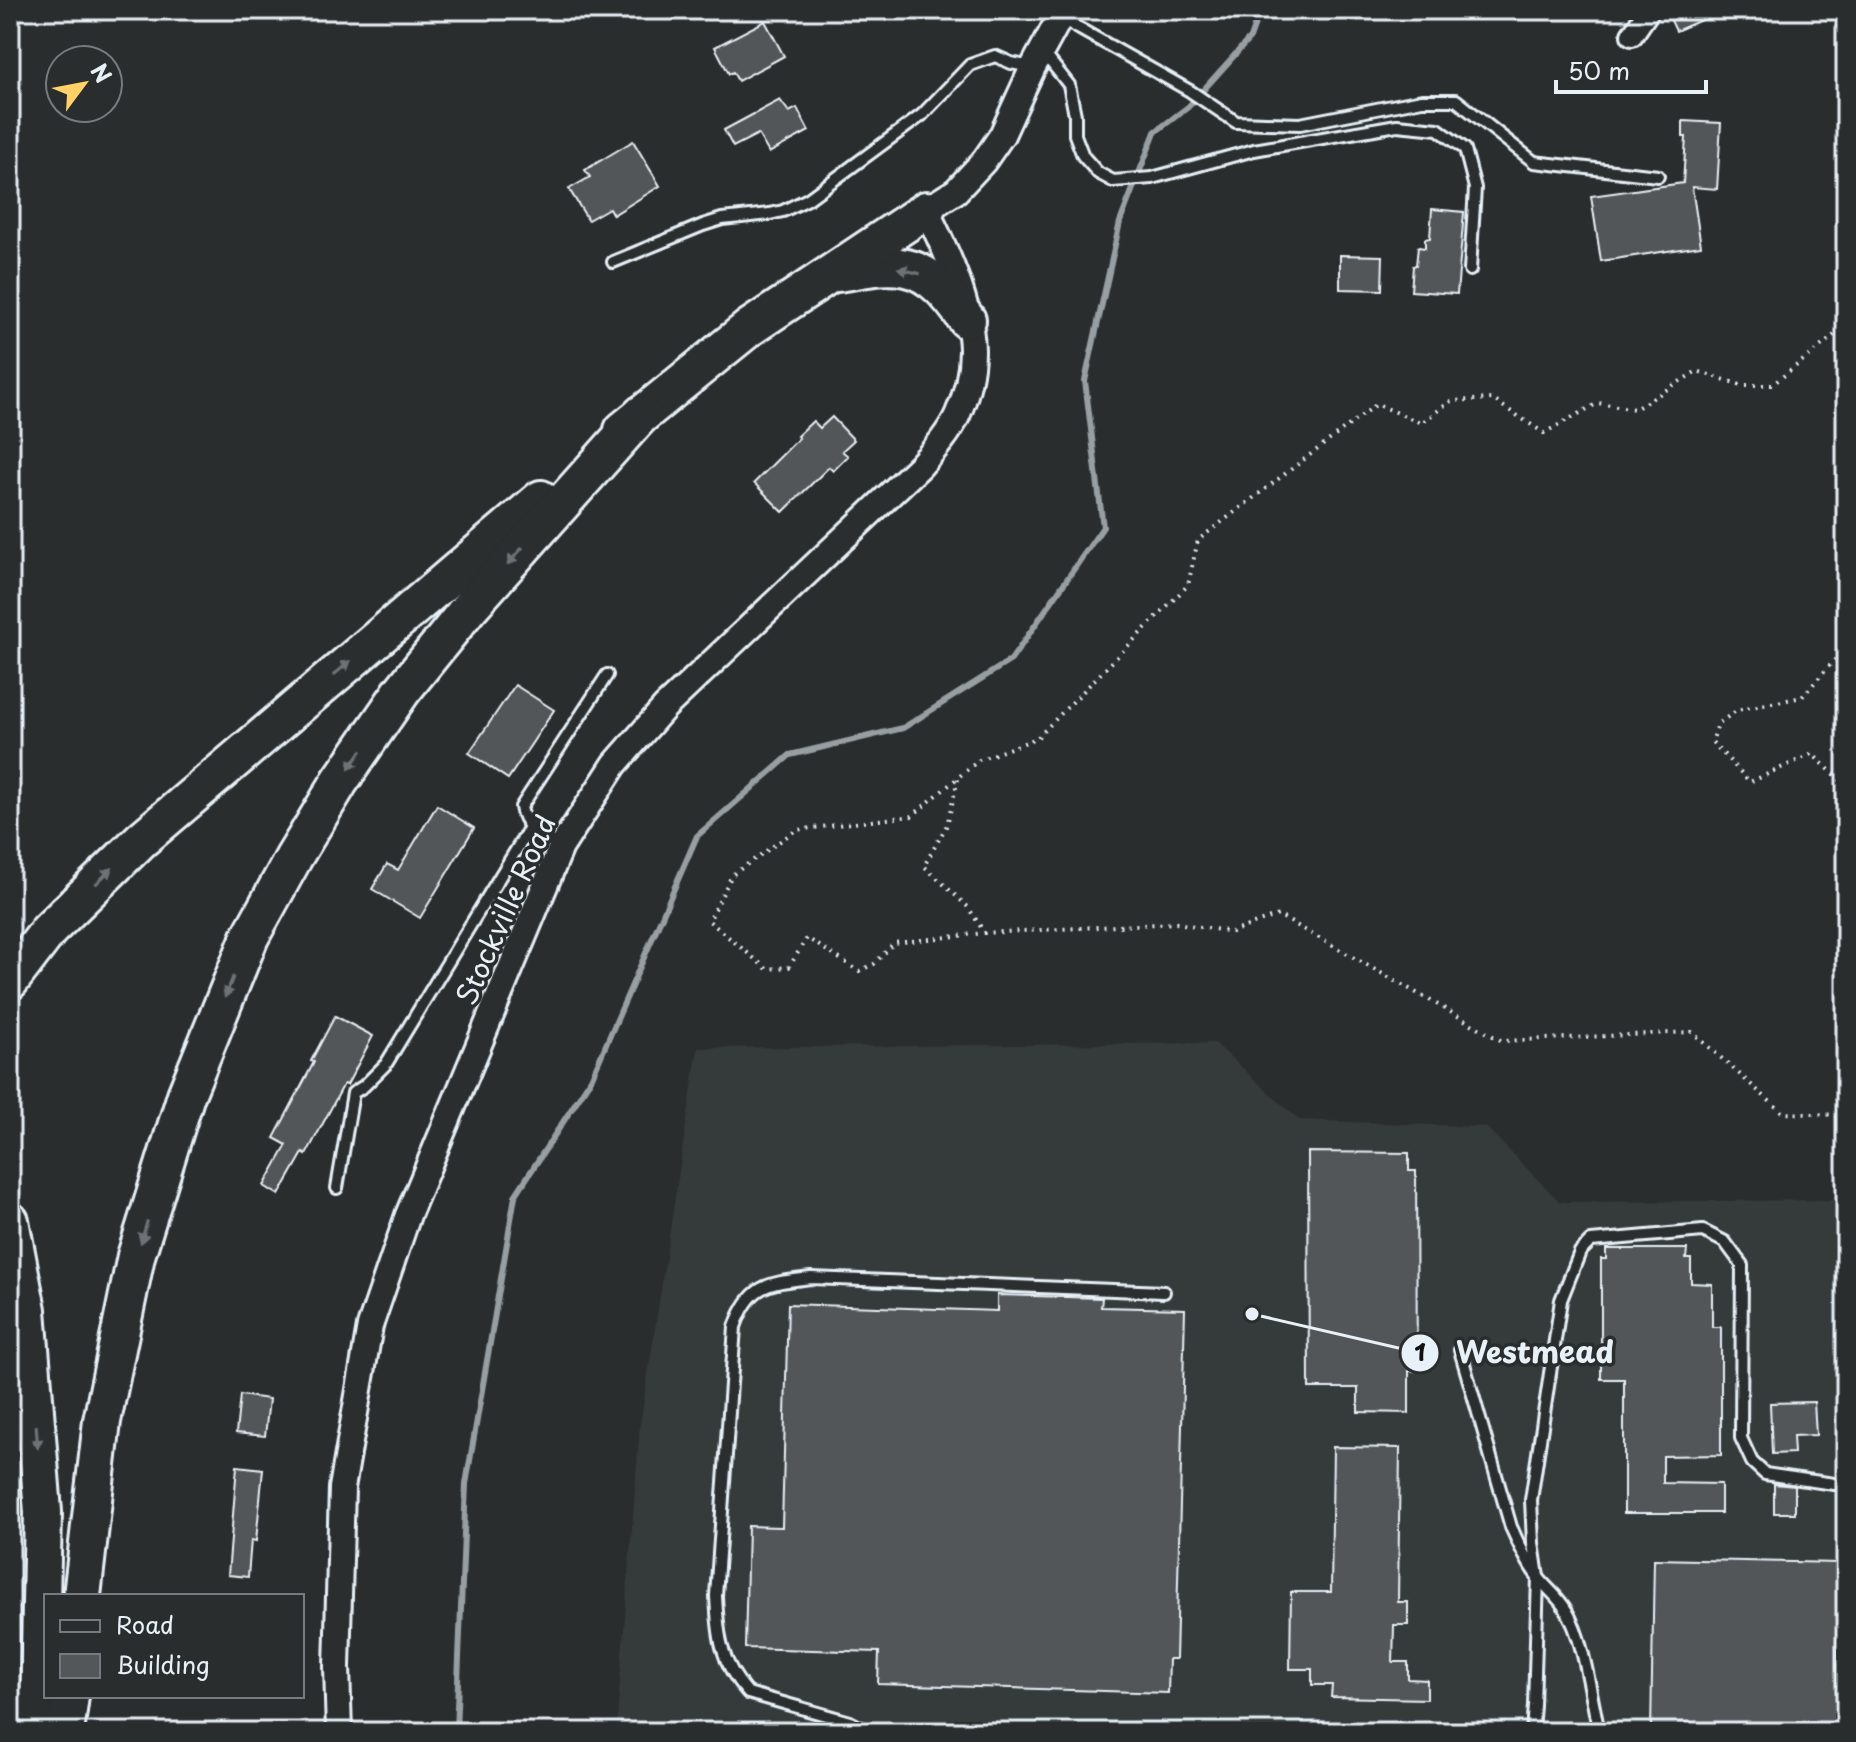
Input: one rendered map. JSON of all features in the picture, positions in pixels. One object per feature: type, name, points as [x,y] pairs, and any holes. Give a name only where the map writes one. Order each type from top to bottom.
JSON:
[{"type":"highway","points":[[10,981],[49,930],[141,840],[642,414],[749,328],[926,210]]},
{"type":"highway","points":[[828,274],[877,267],[907,268],[926,275],[954,302],[967,320]]},
{"type":"highway","points":[[82,1594],[102,1421],[136,1256],[186,1095],[250,937],[340,781],[402,691],[468,609],[642,414]]},
{"type":"highway","points":[[10,1221],[27,1310],[43,1512],[36,1732]]},
{"type":"highway","points":[[65,1732],[70,1698]]},
{"type":"street","points":[[1632,35],[1649,10]]},
{"type":"street","points":[[926,210],[956,191],[984,161],[1002,135],[1037,59],[1062,14]]},
{"type":"street","name":"Stockville Road","points":[[339,1732],[337,1667],[342,1488],[370,1326],[408,1215],[561,847],[615,764],[665,707],[920,466],[956,418],[968,383],[972,349],[951,264],[926,210]]},
{"type":"lane","points":[[1062,14],[1236,122],[1300,124],[1422,100],[1456,100],[1534,162],[1658,176]]},
{"type":"lane","points":[[613,262],[703,225],[722,219],[783,211],[808,199],[922,115],[970,65],[995,56],[1011,63],[1037,59],[1069,85],[1075,135],[1083,156],[1098,173],[1113,181],[1152,178],[1254,150],[1397,125],[1438,129],[1465,149],[1475,188],[1470,270]]},
{"type":"lane","points":[[561,847],[530,827],[523,818],[521,807],[607,675]]},
{"type":"lane","points":[[337,1188],[353,1093],[386,1064],[530,827]]},
{"type":"lane","points":[[1532,1732],[1538,1577],[1531,1500],[1561,1300],[1580,1252],[1591,1241],[1703,1231],[1725,1242],[1742,1265],[1741,1438],[1752,1462],[1765,1474],[1834,1484]]},
{"type":"lane","points":[[869,1732],[850,1722],[748,1693],[737,1680],[721,1649],[716,1596],[735,1327],[749,1299],[761,1287],[811,1278],[1164,1292]]},
{"type":"lane","points":[[1460,1350],[1511,1527],[1522,1551],[1538,1577],[1562,1605],[1577,1635],[1599,1732]]},
{"type":"path","points":[[1846,324],[1772,385],[1741,385],[1697,371],[1635,409],[1598,403],[1544,433],[1492,399],[1451,401],[1421,423],[1377,404],[1198,540],[1188,585],[1037,738],[979,760],[912,816],[796,830],[732,875],[709,921],[767,969],[789,967],[807,938],[859,971],[874,964],[894,943],[984,933],[1176,923],[1232,932],[1278,915],[1502,1041],[1692,1032],[1783,1113],[1846,1116]]},
{"type":"path","points":[[1846,647],[1802,697],[1737,710],[1718,724],[1712,742],[1750,782],[1812,754],[1846,785]]},
{"type":"path","points":[[959,777],[947,825],[924,866],[968,907],[984,933]]},
{"type":"shaded area","points":[[1215,1043],[1299,1120],[1486,1127],[1560,1202],[1846,1200],[1846,1732],[616,1732],[640,1426],[698,1048]]},
{"type":"building","points":[[1666,10],[1724,10],[1676,31]]},
{"type":"building","points":[[765,21],[784,56],[738,81],[733,72],[729,74],[715,47]]},
{"type":"building","points":[[780,100],[789,112],[797,108],[809,131],[769,153],[758,134],[733,147],[724,130]]},
{"type":"building","points":[[1683,121],[1721,123],[1717,189],[1692,187],[1701,246],[1601,261],[1591,196],[1683,183],[1686,137],[1683,137]]},
{"type":"building","points":[[633,141],[660,186],[613,215],[609,208],[588,220],[569,189],[590,177],[585,170]]},
{"type":"building","points":[[1432,209],[1464,212],[1457,294],[1411,291],[1418,247],[1425,248],[1425,239],[1430,238]]},
{"type":"building","points":[[1340,255],[1383,256],[1382,290],[1340,289]]},
{"type":"building","points":[[832,417],[854,440],[842,451],[848,456],[833,471],[829,467],[783,512],[754,483],[813,421],[820,428]]},
{"type":"building","points":[[515,685],[554,710],[508,779],[469,753]]},
{"type":"building","points":[[437,805],[474,828],[420,918],[372,889],[387,864],[398,870]]},
{"type":"building","points":[[335,1016],[373,1036],[306,1155],[303,1153],[279,1195],[264,1186],[287,1145],[274,1138]]},
{"type":"building","points":[[1308,1152],[1409,1153],[1409,1171],[1416,1171],[1417,1371],[1409,1371],[1409,1413],[1358,1412],[1358,1388],[1309,1388]]},
{"type":"building","points":[[1606,1249],[1687,1249],[1686,1259],[1691,1259],[1691,1283],[1712,1284],[1712,1327],[1721,1327],[1721,1455],[1663,1456],[1663,1483],[1721,1484],[1721,1513],[1624,1513],[1624,1379],[1601,1379],[1601,1259],[1606,1259]]},
{"type":"building","points":[[997,1295],[1102,1298],[1101,1307],[1185,1309],[1176,1659],[1169,1659],[1168,1693],[878,1684],[879,1652],[745,1648],[748,1526],[782,1527],[788,1304],[997,1311]]},
{"type":"building","points":[[240,1395],[269,1399],[265,1436],[236,1433]]},
{"type":"building","points":[[1814,1402],[1816,1435],[1793,1436],[1794,1453],[1772,1454],[1770,1403]]},
{"type":"building","points":[[1333,1447],[1400,1448],[1398,1602],[1408,1602],[1408,1625],[1394,1625],[1393,1662],[1408,1662],[1408,1679],[1427,1680],[1427,1699],[1331,1697],[1332,1685],[1312,1685],[1312,1669],[1290,1669],[1291,1592],[1331,1592]]},
{"type":"building","points":[[237,1466],[263,1469],[256,1541],[251,1540],[248,1577],[228,1575]]},
{"type":"building","points":[[1774,1484],[1795,1486],[1795,1513],[1774,1513]]},
{"type":"building","points":[[1654,1559],[1839,1563],[1837,1691],[1846,1691],[1846,1729],[1836,1729],[1836,1732],[1651,1732]]},
{"type":"waterway","points":[[456,1732],[466,1484],[515,1196],[591,1079],[697,836],[790,755],[903,728],[1011,660],[1103,527],[1085,381],[1120,222],[1155,132],[1188,107],[1250,38],[1260,10]]},
{"type":"place","name":"Westmead","points":[[1252,1314]]}]
